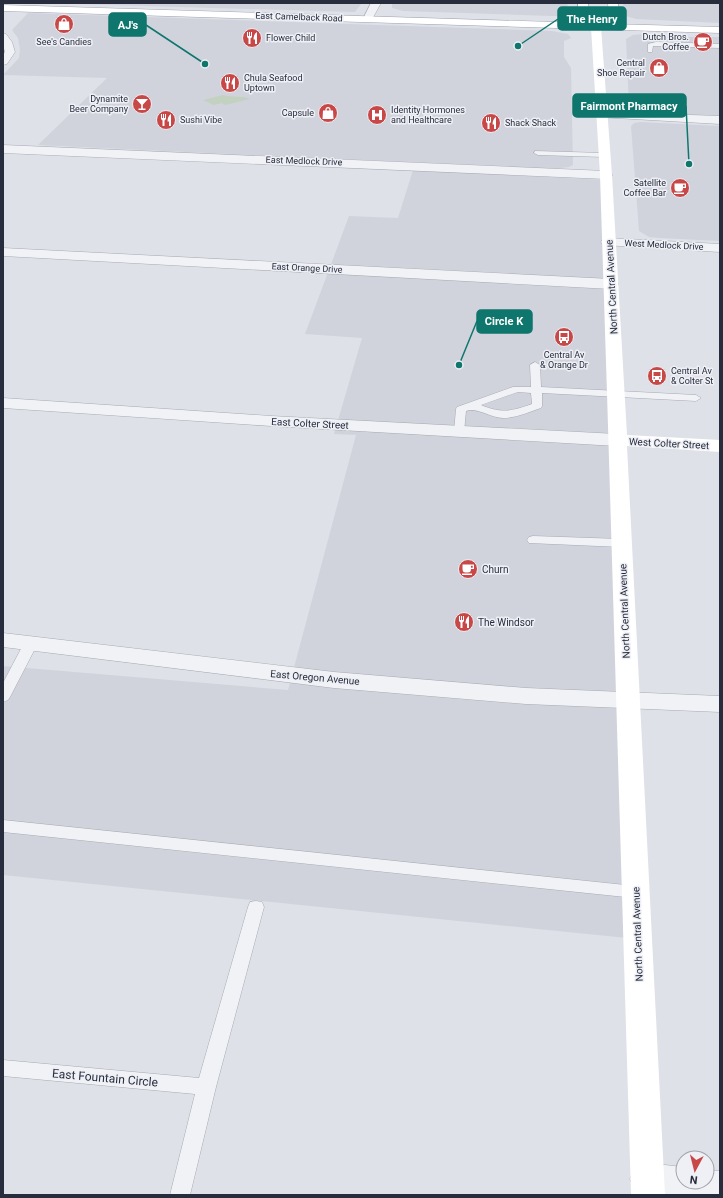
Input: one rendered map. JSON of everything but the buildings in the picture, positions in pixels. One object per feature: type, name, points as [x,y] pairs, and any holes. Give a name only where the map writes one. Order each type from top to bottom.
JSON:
[{"type":"main road","points":[[583,3],[583,17],[596,26],[614,18],[613,3]]},
{"type":"main road","name":"East Camelback Road","points":[[3,8],[720,30]]},
{"type":"main road","name":"North Central Avenue","points":[[596,26],[605,165],[616,393],[647,1187]]},
{"type":"main road","name":"West Colter Street","points":[[617,440],[720,446]]},
{"type":"street","points":[[368,19],[376,3]]},
{"type":"street","points":[[3,36],[7,42],[10,52],[3,62]]},
{"type":"street","points":[[602,116],[720,120]]},
{"type":"street","name":"East Medlock Drive","points":[[3,149],[605,165]]},
{"type":"street","name":"West Medlock Drive","points":[[608,242],[720,248]]},
{"type":"street","name":"East Orange Drive","points":[[3,252],[611,284]]},
{"type":"street","name":"East Colter Street","points":[[3,403],[271,421],[617,440]]},
{"type":"street","name":"East Oregon Avenue","points":[[3,640],[279,674],[526,696],[720,704]]},
{"type":"street","points":[[647,1187],[720,1187]]},
{"type":"lane","points":[[650,51],[650,45],[656,44],[720,46]]},
{"type":"lane","points":[[538,153],[605,165]]},
{"type":"lane","points":[[472,405],[491,414],[510,416],[537,406],[535,390],[535,365]]},
{"type":"lane","points":[[459,432],[461,409],[517,389],[696,398]]},
{"type":"lane","points":[[533,540],[621,543]]},
{"type":"lane","points":[[3,697],[31,643]]},
{"type":"lane","points":[[3,826],[635,892]]},
{"type":"lane","points":[[180,1195],[206,1087],[256,907]]},
{"type":"lane","name":"East Fountain Circle","points":[[3,1068],[206,1087]]},
{"type":"shaded area","points":[[42,3],[362,3],[355,12]]},
{"type":"shaded area","points":[[392,3],[568,3],[565,16],[551,16],[403,11],[392,8]]},
{"type":"shaded area","points":[[623,3],[720,3],[720,23],[636,19],[626,16]]},
{"type":"shaded area","points":[[28,13],[552,31],[568,34],[571,38],[564,41],[564,57],[571,68],[573,165],[553,169],[38,145],[107,78],[3,75],[19,58],[20,50],[18,38],[12,30]]},
{"type":"shaded area","points":[[644,34],[674,37],[720,37],[720,116],[643,113],[635,111],[629,107],[626,39],[633,35]]},
{"type":"shaded area","points":[[640,122],[720,126],[720,241],[649,237],[639,231],[631,126],[634,123]]},
{"type":"shaded area","points":[[413,170],[606,180],[637,939],[3,875],[3,666],[288,690],[356,435],[334,434],[362,338],[305,334],[349,216],[398,218]]},
{"type":"green space","points":[[223,95],[250,99],[225,105],[222,103],[214,105],[203,100]]},
{"type":"place","name":"See's Candies","points":[[64,24]]},
{"type":"place","name":"Flower Child","points":[[252,38]]},
{"type":"place","name":"Dutch Bros. Coffee","points":[[703,42]]},
{"type":"place","name":"The Henry","points":[[518,46]]},
{"type":"place","name":"AJ's","points":[[205,64]]},
{"type":"place","name":"Central Shoe Repair","points":[[659,68]]},
{"type":"place","name":"Chula Seafood Uptown","points":[[230,83]]},
{"type":"place","name":"Dynamite Beer Company","points":[[142,104]]},
{"type":"place","name":"Capsule","points":[[328,113]]},
{"type":"place","name":"Identity Hormones and Healthcare","points":[[377,115]]},
{"type":"place","name":"Sushi Vibe","points":[[166,120]]},
{"type":"place","name":"Shack Shack","points":[[491,123]]},
{"type":"place","name":"Fairmont Pharmacy","points":[[689,164]]},
{"type":"place","name":"Satellite Coffee Bar","points":[[680,188]]},
{"type":"place","name":"Central Av & Orange Dr","points":[[564,337]]},
{"type":"place","name":"Circle K","points":[[459,365]]},
{"type":"place","name":"Central Av & Colter St","points":[[657,376]]},
{"type":"place","name":"Churn","points":[[468,569]]},
{"type":"place","name":"The Windsor","points":[[464,622]]}]
